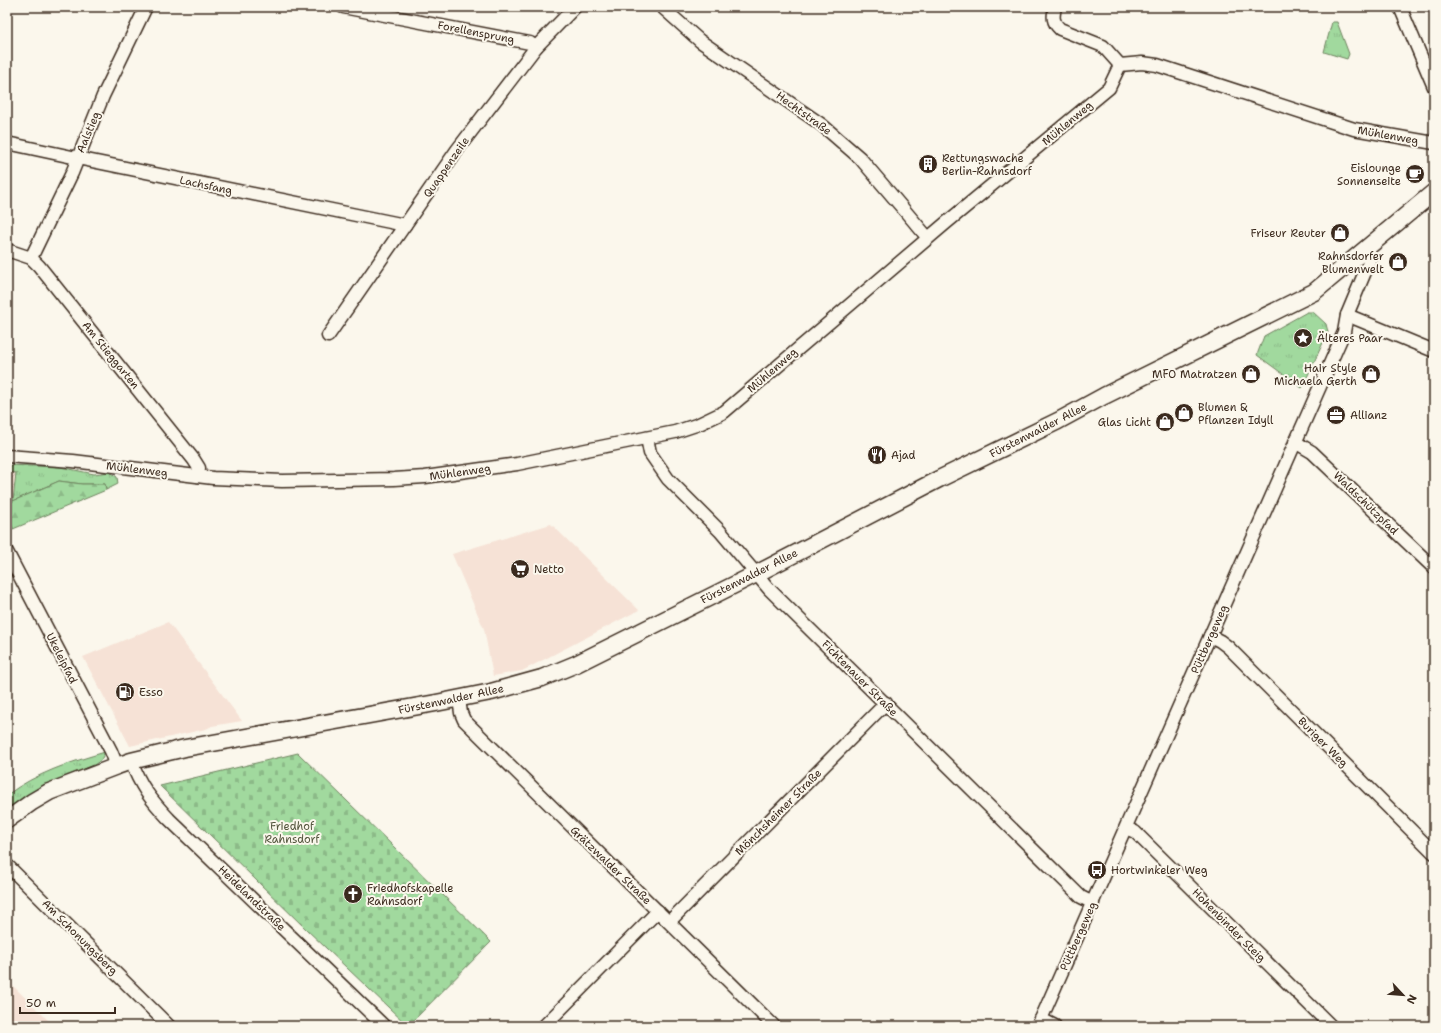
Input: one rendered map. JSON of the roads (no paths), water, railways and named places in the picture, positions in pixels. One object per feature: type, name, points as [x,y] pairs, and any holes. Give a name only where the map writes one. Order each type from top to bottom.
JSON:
[{"type":"main road","name":"Fürstenwalder Allee","points":[[7,820],[48,792],[124,764],[185,748],[491,692],[542,678],[576,664],[756,574],[938,479],[1058,421],[1104,396],[1314,292],[1434,192]]},
{"type":"street","name":"Aalstieg","points":[[31,258],[72,172],[103,96],[146,7]]},
{"type":"street","name":"Forellensprung","points":[[343,7],[530,42],[536,47]]},
{"type":"street","name":"Quappenzeile","points":[[328,336],[457,150],[536,47],[575,7]]},
{"type":"street","name":"Hechtstraße","points":[[662,7],[700,41],[822,125],[860,158],[928,238]]},
{"type":"street","points":[[1055,7],[1053,18],[1055,24],[1060,29],[1103,46],[1120,65]]},
{"type":"street","points":[[1400,7],[1434,87]]},
{"type":"street","name":"Mühlenweg","points":[[7,456],[73,461],[213,478],[282,482],[425,477],[517,464],[675,432],[699,424],[724,412],[928,238],[1109,88],[1120,65],[1142,63],[1157,65],[1354,129],[1434,144]]},
{"type":"street","name":"Lachsfang","points":[[7,142],[77,158],[405,225]]},
{"type":"street","points":[[7,250],[31,258]]},
{"type":"street","name":"Püttbergeweg","points":[[1040,1022],[1344,332],[1347,315],[1370,260],[1363,252]]},
{"type":"street","name":"Am Stieggarten","points":[[31,258],[191,456],[199,468],[198,476]]},
{"type":"street","points":[[1347,315],[1434,351]]},
{"type":"street","name":"Fichtenauer Straße","points":[[647,438],[650,453],[668,479],[720,531],[756,574],[1081,896],[1093,903]]},
{"type":"street","name":"Waldschützpfad","points":[[1295,442],[1312,452],[1434,568]]},
{"type":"street","name":"Ukeleipfad","points":[[7,552],[111,751],[124,764]]},
{"type":"street","name":"Buriger Weg","points":[[1210,636],[1220,641],[1228,648],[1434,853]]},
{"type":"street","name":"Grätzwalder Straße","points":[[459,699],[464,720],[774,1026]]},
{"type":"street","name":"Mönchsheimer Straße","points":[[669,922],[886,703]]},
{"type":"street","name":"Heidelandstraße","points":[[124,764],[136,775],[142,788],[169,819],[384,1026]]},
{"type":"street","name":"Hohenbinder Steig","points":[[1126,828],[1135,832],[1331,1026]]},
{"type":"street","name":"Am Schonungsberg","points":[[7,865],[169,1026]]},
{"type":"street","points":[[544,1026],[658,911]]},
{"type":"street","points":[[1040,1022],[1055,1026]]},
{"type":"place","name":"Rettungswache Berlin-Rahnsdorf","points":[[928,164]]},
{"type":"place","name":"Eislounge Sonnenseite","points":[[1415,174]]},
{"type":"place","name":"Friseur Reuter","points":[[1340,233]]},
{"type":"place","name":"Rahnsdorfer Blumenwelt","points":[[1398,262]]},
{"type":"place","name":"Älteres Paar","points":[[1303,338]]},
{"type":"place","name":"MFO Matratzen","points":[[1251,374]]},
{"type":"place","name":"Hair Style Michaela Gerth","points":[[1371,374]]},
{"type":"place","name":"Blumen & Pflanzen Idyll","points":[[1184,413]]},
{"type":"place","name":"Allianz","points":[[1336,415]]},
{"type":"place","name":"Glas Licht","points":[[1165,422]]},
{"type":"place","name":"Ajad","points":[[877,455]]},
{"type":"place","name":"Netto","points":[[520,569]]},
{"type":"place","name":"Esso","points":[[125,692]]},
{"type":"place","name":"Hortwinkeler Weg","points":[[1097,870]]},
{"type":"place","name":"Friedhofskapelle Rahnsdorf","points":[[353,894]]},
{"type":"park label","name":"Friedhof Rahnsdorf","points":[[292,832]]}]
